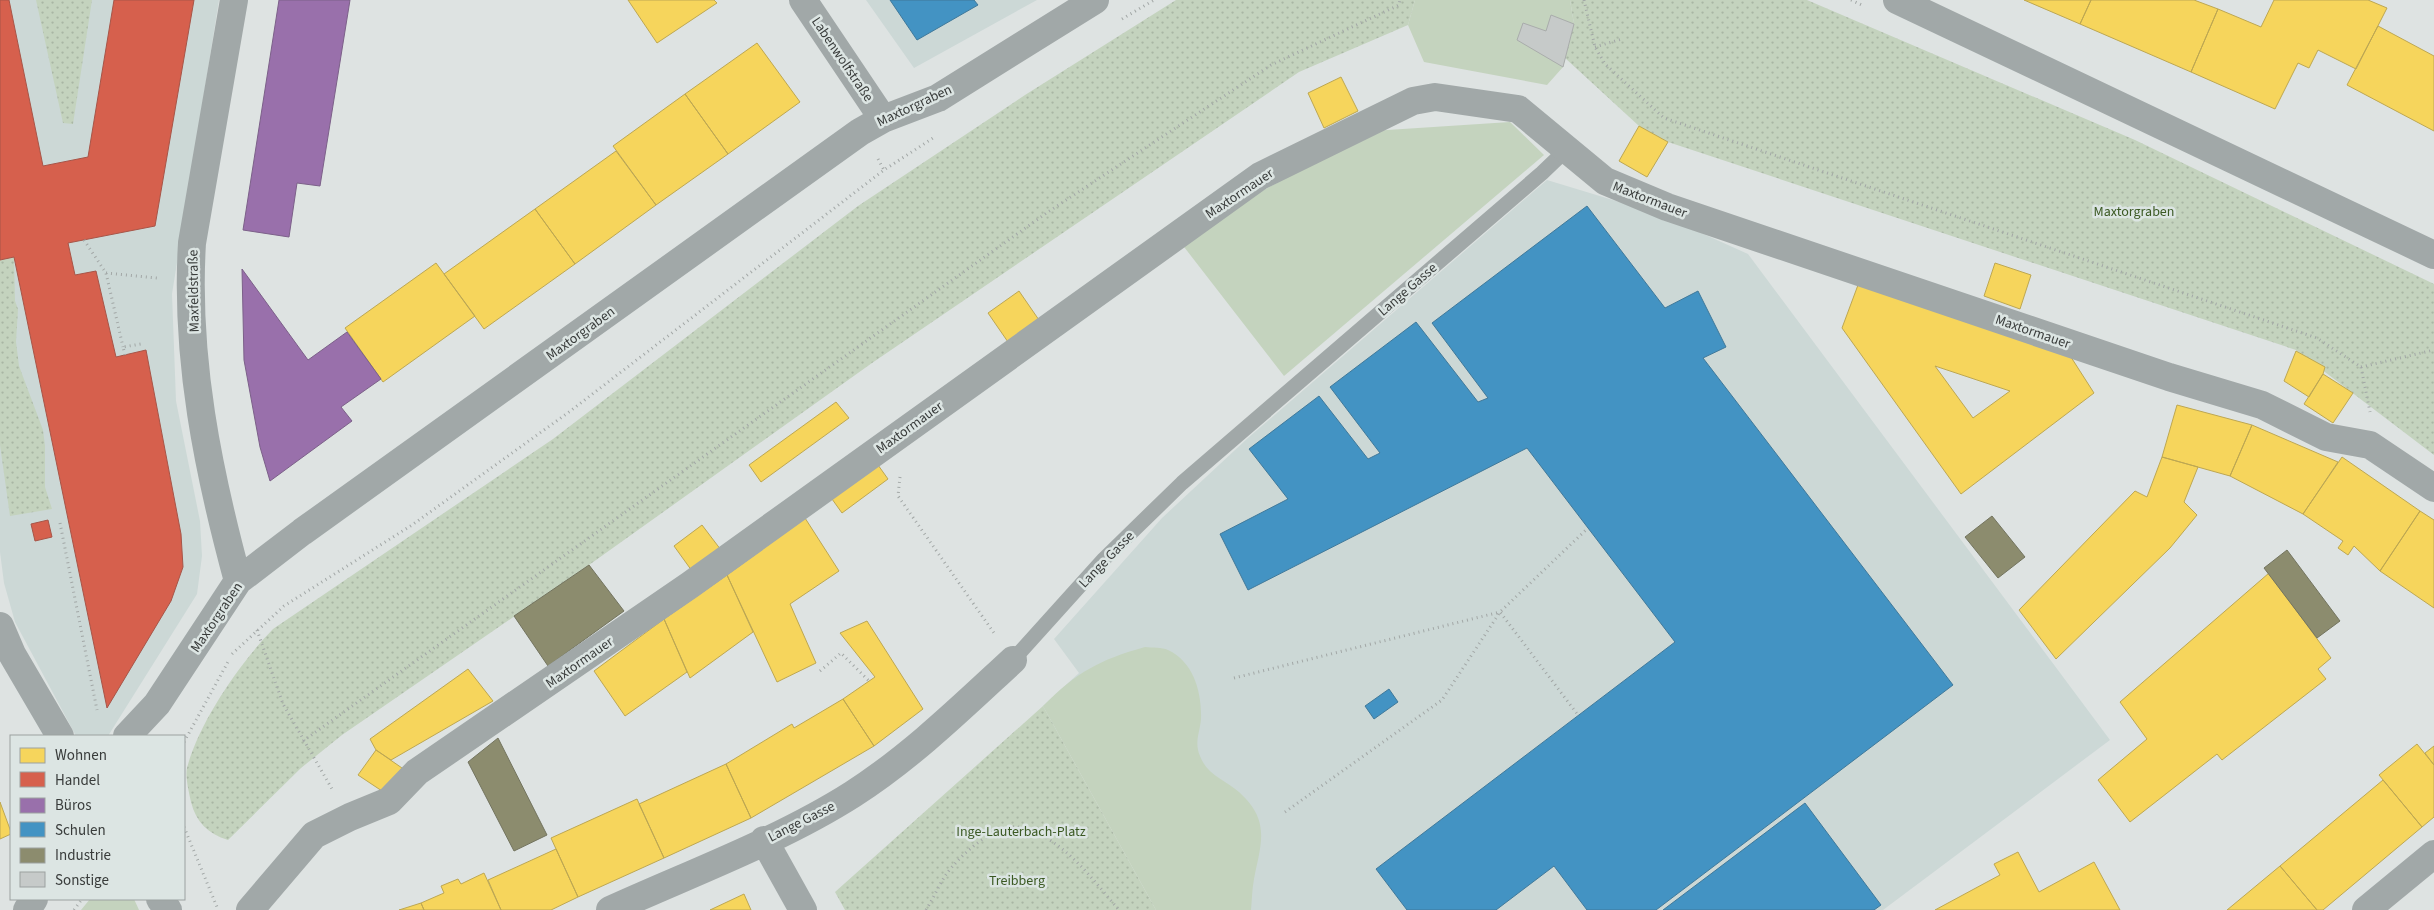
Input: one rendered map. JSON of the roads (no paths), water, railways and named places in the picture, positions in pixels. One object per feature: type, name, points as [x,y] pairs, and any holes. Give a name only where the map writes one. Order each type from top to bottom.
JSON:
[{"type":"street","name":"Maxfeldstraße","points":[[234,0],[192,243],[190,281],[199,410],[223,527],[238,581]]},
{"type":"street","name":"Labenwolfstraße","points":[[804,0],[883,119]]},
{"type":"street","name":"Maxtorgraben","points":[[127,735],[157,704],[238,581],[302,532],[860,132],[883,119],[938,98],[1095,0]]},
{"type":"street","points":[[1897,0],[2434,255]]},
{"type":"street","name":"Maxtormauer","points":[[250,910],[314,835],[350,817],[389,801],[417,772],[690,585],[1260,176],[1413,101],[1435,97],[1518,109],[1605,181],[1667,207],[2168,377],[2262,405],[2326,437],[2370,445],[2434,488]]},
{"type":"street","points":[[0,626],[12,654],[59,735]]},
{"type":"street","name":"Lange Gasse","points":[[610,910],[827,810],[881,774],[921,744],[1013,660]]},
{"type":"street","points":[[151,735],[157,704]]},
{"type":"street","points":[[764,840],[802,910]]},
{"type":"street","points":[[2366,910],[2434,854]]},
{"type":"street","points":[[161,900],[169,910]]},
{"type":"lane","name":"Lange Gasse","points":[[1013,660],[1104,559],[1182,482],[1535,179],[1566,150]]},
{"type":"park label","name":"Inge-Lauterbach-Platz","points":[[1021,831]]},
{"type":"park label","name":"Treibberg","points":[[1017,880]]}]
